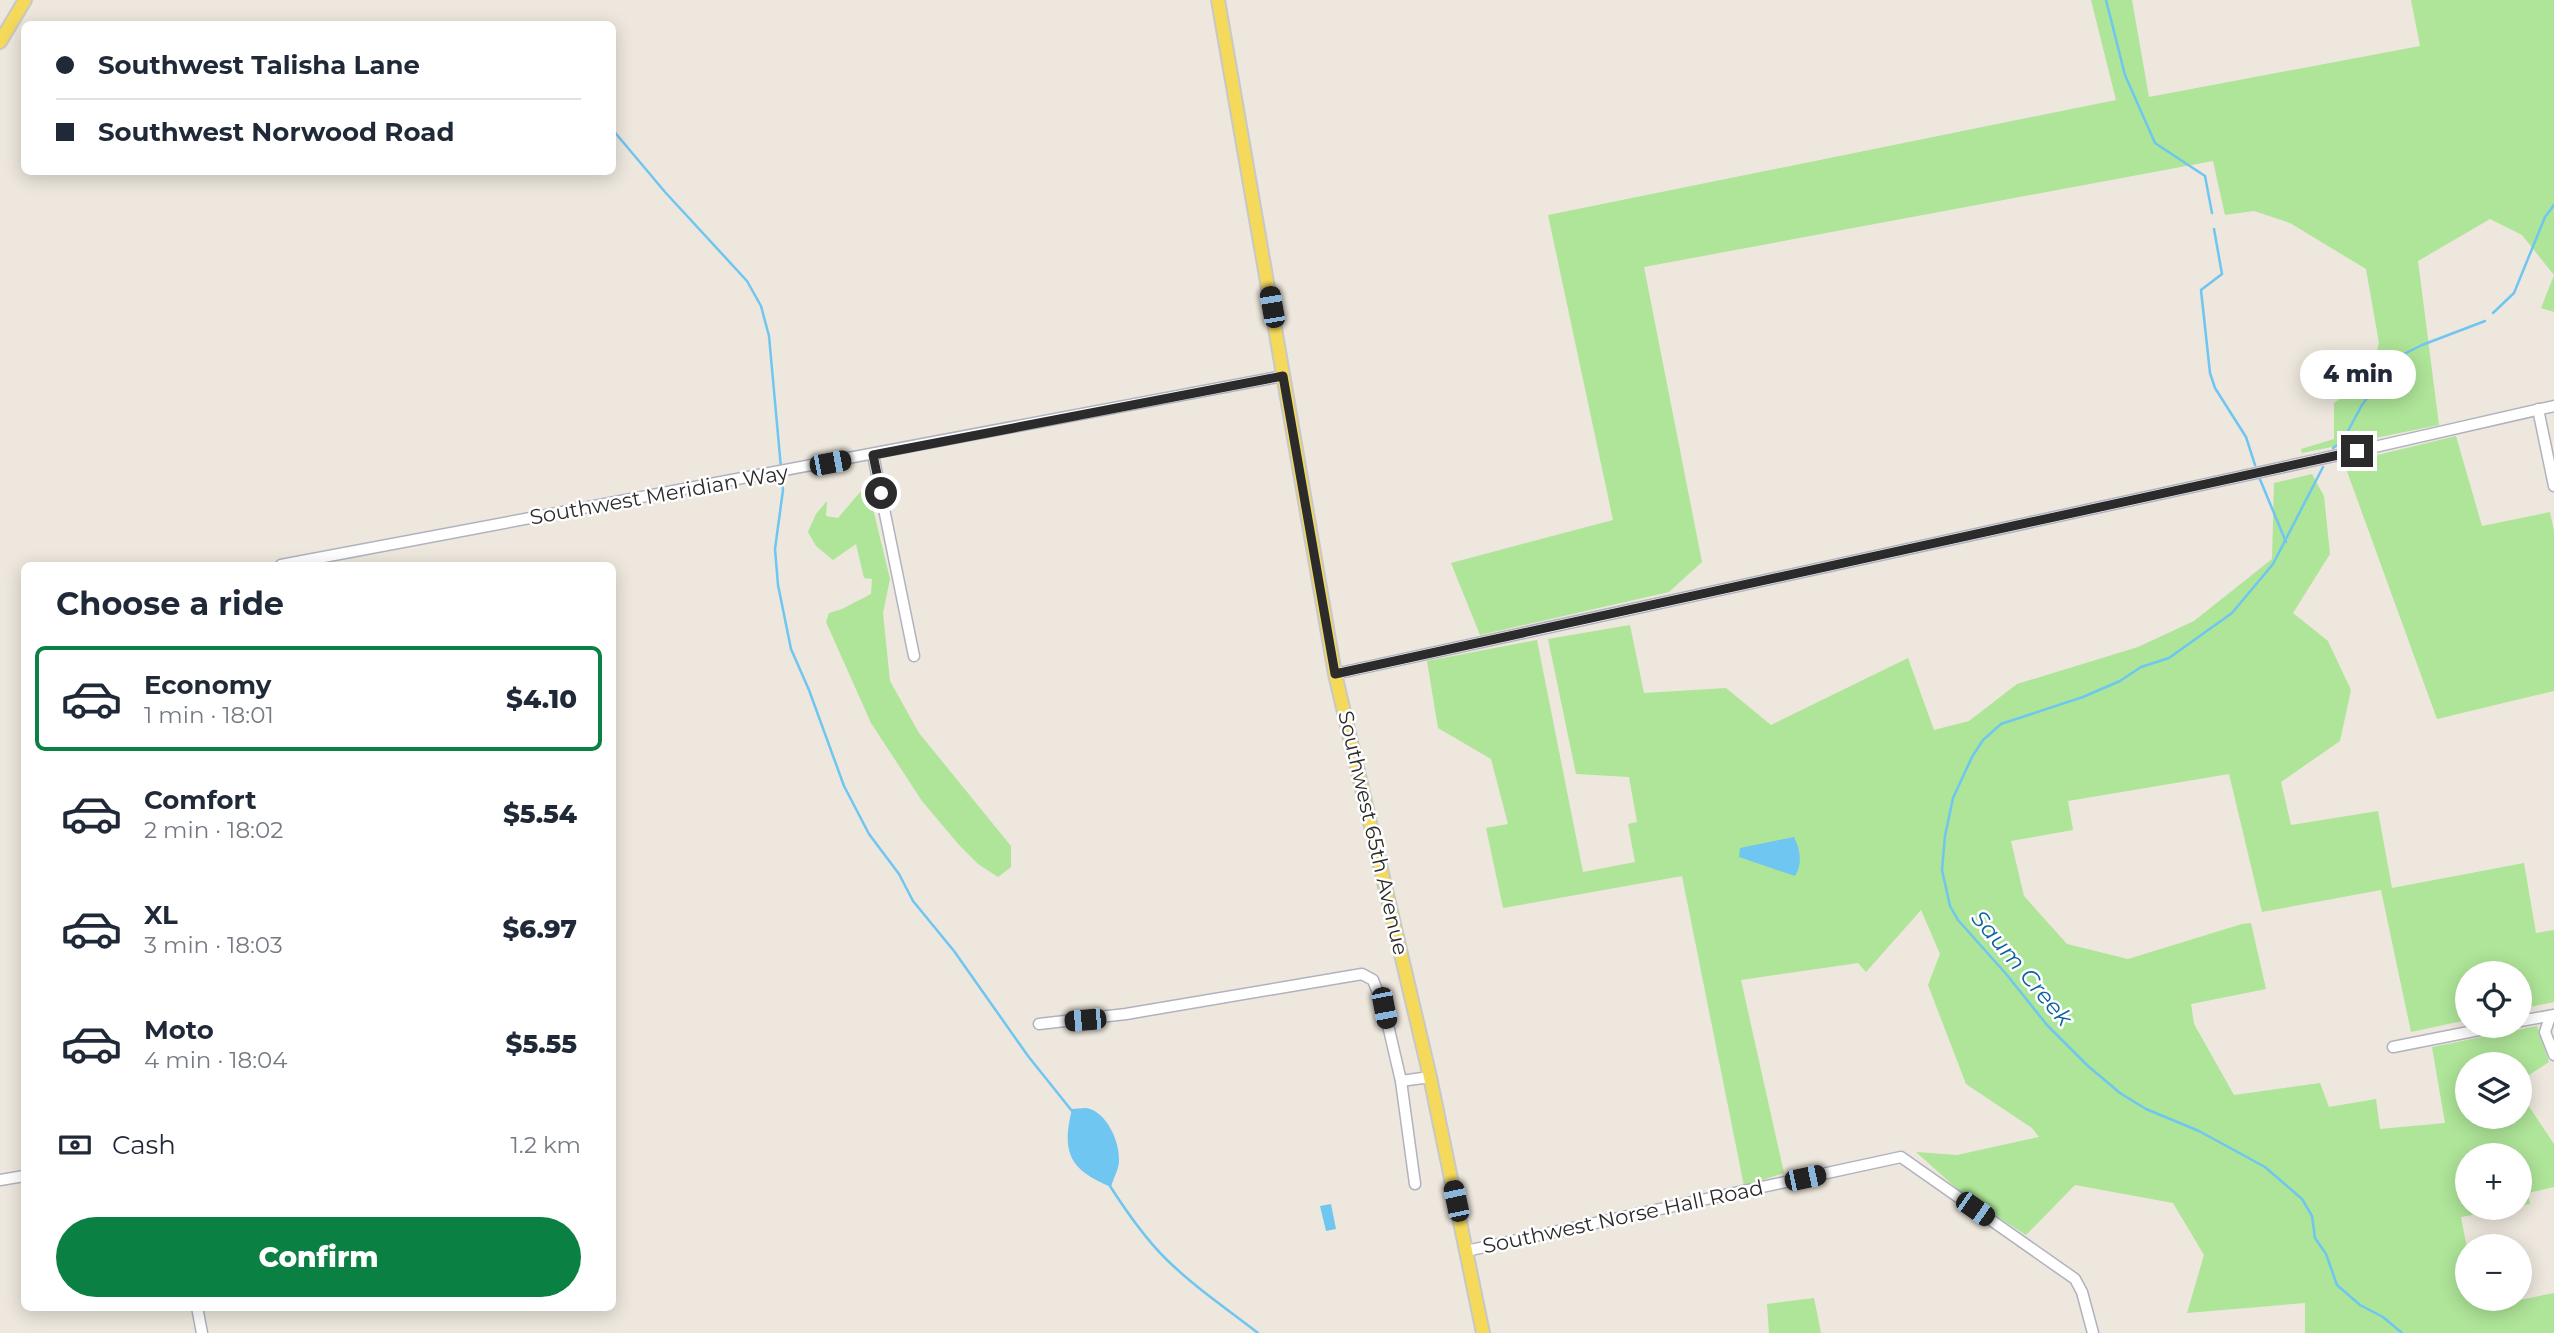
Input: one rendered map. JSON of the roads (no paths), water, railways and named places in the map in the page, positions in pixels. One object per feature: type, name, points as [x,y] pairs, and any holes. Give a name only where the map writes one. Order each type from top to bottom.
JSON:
[{"type":"main road","points":[[0,42],[25,0]]},
{"type":"main road","name":"Southwest 65th Avenue","points":[[1218,0],[1335,674],[1430,1077],[1483,1333]]},
{"type":"street","name":"Southwest Meridian Way","points":[[297,562],[1283,376]]},
{"type":"street","points":[[1335,674],[2554,406]]},
{"type":"street","points":[[2538,409],[2554,486]]},
{"type":"street","points":[[873,455],[914,656]]},
{"type":"street","points":[[1039,1024],[1126,1014],[1362,974],[1373,980],[1378,990],[1401,1082],[1415,1184]]},
{"type":"street","points":[[2532,1019],[2552,1016]]},
{"type":"street","points":[[2552,1016],[2545,1032],[2554,1055]]},
{"type":"street","points":[[2393,1047],[2455,1035]]},
{"type":"street","points":[[1401,1082],[1430,1077]]},
{"type":"street","name":"Southwest Norse Hall Road","points":[[1466,1251],[1901,1157],[2075,1279],[2082,1292],[2093,1333]]},
{"type":"street","points":[[0,1180],[21,1176]]},
{"type":"street","points":[[198,1311],[202,1333]]},
{"type":"water","points":[[1794,837],[1800,856],[1795,876],[1739,857],[1740,848]]},
{"type":"water","points":[[1086,1108],[1100,1115],[1110,1128],[1117,1145],[1119,1164],[1111,1187],[1086,1174],[1072,1158],[1069,1149],[1072,1109]]},
{"type":"water","points":[[1331,1204],[1336,1229],[1326,1231],[1320,1206]]},
{"type":"waterway","name":"Saum Creek","points":[[2106,0],[2125,75],[2155,143],[2205,176],[2212,213]]},
{"type":"waterway","points":[[616,134],[665,192],[747,281],[761,306],[769,336],[781,468]]},
{"type":"waterway","points":[[2493,313],[2514,293],[2545,217],[2554,205]]},
{"type":"waterway","name":"Saum Creek","points":[[2214,229],[2222,274],[2201,290],[2210,373],[2215,388],[2246,437],[2255,465]]},
{"type":"waterway","points":[[2333,448],[2342,442],[2362,405],[2398,357],[2485,321]]},
{"type":"waterway","name":"Saum Creek","points":[[2323,467],[2273,564],[2232,613],[2169,658],[2141,667],[2120,681],[2083,697],[2001,724],[1983,740],[1953,798],[1945,836],[1942,870],[1950,906],[1958,920],[2047,1025],[2120,1093],[2146,1109],[2199,1131],[2265,1167],[2302,1199],[2312,1216],[2315,1238],[2326,1254],[2337,1285],[2360,1305],[2383,1317],[2402,1333]]},
{"type":"waterway","points":[[781,475],[783,490],[775,549],[778,585],[791,649],[844,786],[869,834],[899,874],[913,901],[954,951],[1028,1056],[1072,1111]]},
{"type":"waterway","name":"Saum Creek","points":[[2259,477],[2286,542]]},
{"type":"waterway","points":[[1110,1186],[1136,1224],[1165,1258],[1258,1333]]}]
